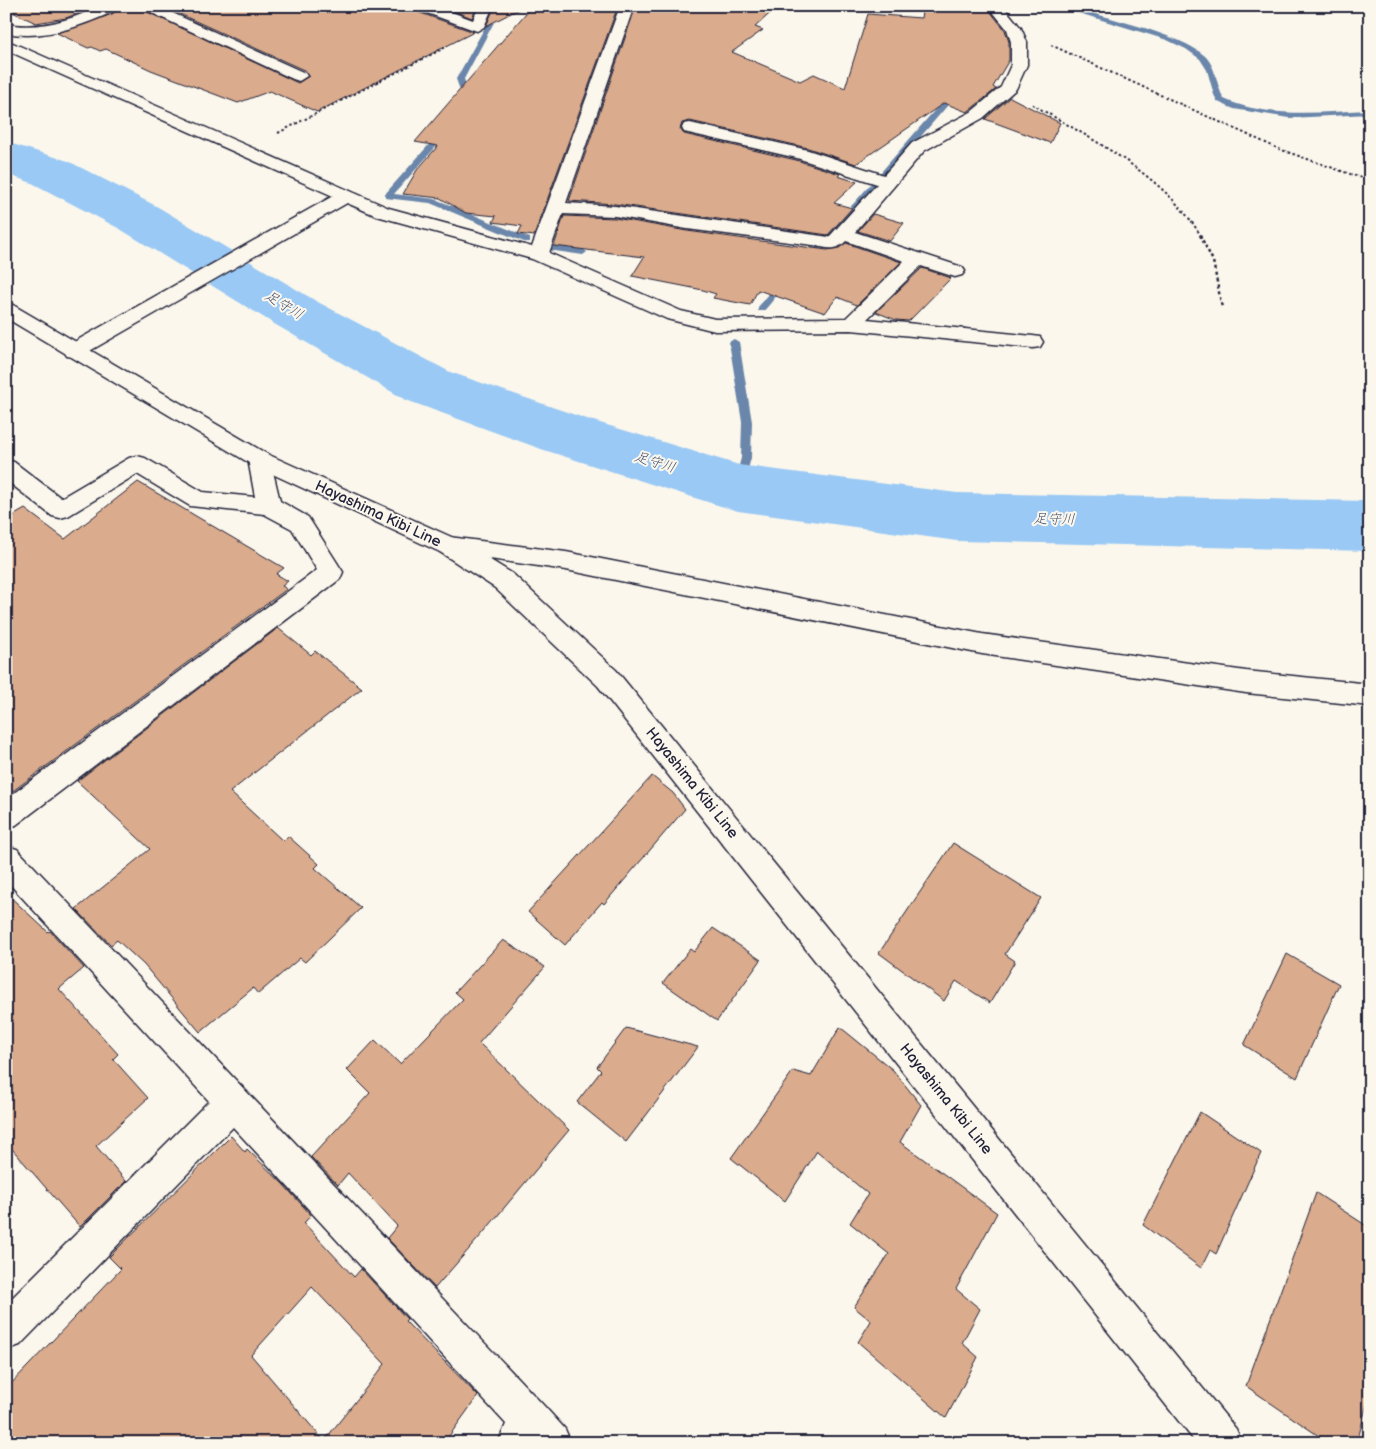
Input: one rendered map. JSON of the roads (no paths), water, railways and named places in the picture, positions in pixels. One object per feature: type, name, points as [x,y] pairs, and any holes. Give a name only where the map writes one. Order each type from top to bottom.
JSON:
[{"type":"street","points":[[6,28],[49,30],[80,21],[114,6]]},
{"type":"street","points":[[144,6],[299,76]]},
{"type":"street","points":[[421,6],[477,27],[486,6]]},
{"type":"street","points":[[539,255],[627,6]]},
{"type":"street","points":[[828,238],[882,180],[918,147],[977,115],[1008,89],[1019,65],[1019,42],[1014,28],[995,6]]},
{"type":"street","points":[[6,44],[343,198],[383,212],[539,255],[674,315],[715,325],[851,324],[1033,342]]},
{"type":"street","points":[[690,128],[802,154],[882,180]]},
{"type":"street","points":[[81,346],[343,198]]},
{"type":"street","points":[[556,208],[615,211],[687,224],[828,238],[918,258],[955,271]]},
{"type":"street","points":[[851,324],[918,258]]},
{"type":"street","name":"Hayashima Kibi Line","points":[[6,308],[81,346],[259,459],[449,546],[504,581],[607,678],[1222,1443]]},
{"type":"street","points":[[259,459],[269,506]]},
{"type":"street","points":[[6,468],[60,510],[137,464],[198,500],[269,506],[300,523],[331,572],[6,816]]},
{"type":"street","points":[[449,546],[566,561],[982,644],[1246,682],[1370,695]]},
{"type":"street","points":[[6,859],[233,1102],[533,1436]]},
{"type":"street","points":[[6,1331],[233,1102]]},
{"type":"waterway","points":[[1059,6],[1169,39],[1188,48],[1203,58],[1211,70],[1221,100],[1237,107],[1289,116],[1370,112]]},
{"type":"waterway","points":[[463,102],[466,96],[460,79],[497,11]]},
{"type":"waterway","points":[[804,260],[858,204],[956,91]]},
{"type":"waterway","points":[[445,132],[388,196],[432,201],[527,240]]},
{"type":"waterway","name":"足守川","points":[[6,157],[50,172],[139,218],[296,313],[428,386],[564,434],[738,488],[957,517],[1370,526]]},
{"type":"waterway","points":[[551,248],[583,252]]},
{"type":"waterway","points":[[761,309],[784,282]]},
{"type":"waterway","points":[[734,342],[747,422],[746,458],[738,488]]}]
